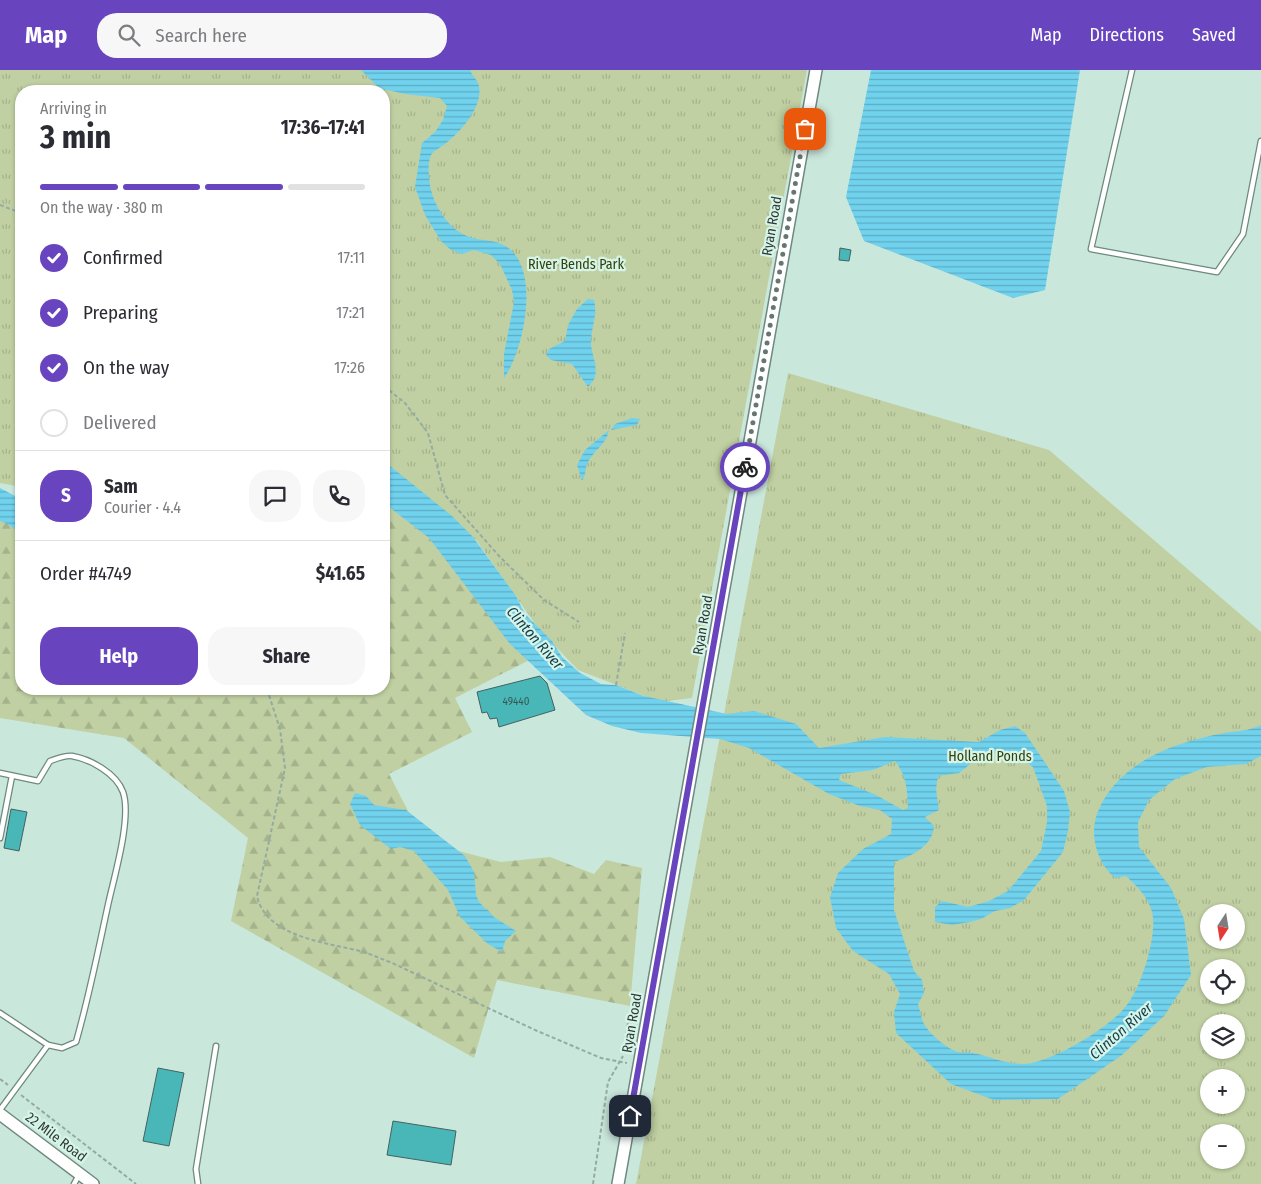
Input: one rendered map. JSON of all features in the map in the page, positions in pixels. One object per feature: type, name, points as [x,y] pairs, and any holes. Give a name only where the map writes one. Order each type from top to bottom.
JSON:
[{"type":"street","name":"Ryan Road","points":[[618,1184],[816,70]]},
{"type":"street","name":"22 Mile Road","points":[[0,1114],[77,1179],[93,1184]]},
{"type":"lane","points":[[1132,70],[1091,249],[1217,272],[1243,234],[1261,140]]},
{"type":"lane","points":[[0,773],[38,781],[50,761],[70,756],[93,762],[111,776],[122,790],[126,807],[120,848],[90,992],[76,1042],[62,1048],[48,1045],[0,1012]]},
{"type":"lane","points":[[0,838],[12,776]]},
{"type":"lane","points":[[0,1110],[48,1045]]},
{"type":"lane","points":[[198,1184],[196,1169],[216,1046]]},
{"type":"path","points":[[0,206],[15,211]]},
{"type":"path","points":[[390,391],[405,403],[428,433],[445,495],[500,557],[544,600],[579,622]]},
{"type":"path","points":[[616,685],[625,633]]},
{"type":"path","points":[[269,695],[280,729],[285,768],[257,896],[259,908],[268,918],[280,926],[310,940],[367,953],[390,962],[535,1030],[601,1058],[640,1065]]},
{"type":"path","points":[[625,1040],[628,1023]]},
{"type":"path","points":[[593,1184],[608,1082],[623,1056]]},
{"type":"path","points":[[0,1079],[136,1184]]},
{"type":"green space","name":"River Bends Park","points":[[0,70],[807,70],[692,698],[660,702],[578,670],[538,628],[476,540],[434,507],[390,466],[390,85],[15,85],[15,486],[0,483]]},
{"type":"green space","name":"Holland Ponds","points":[[788,373],[1049,450],[1261,632],[1261,1184],[636,1184]]},
{"type":"green space","points":[[390,494],[541,654],[455,698],[472,732],[389,774],[424,842],[501,862],[550,857],[594,874],[606,860],[642,868],[630,1006],[497,980],[474,1058],[231,921],[248,838],[124,738],[0,718],[0,503],[15,504],[15,695],[390,695]]},
{"type":"water","points":[[361,70],[470,70],[479,86],[478,102],[470,118],[458,132],[431,155],[429,174],[434,200],[448,222],[460,233],[467,236],[497,242],[507,247],[517,258],[524,273],[526,311],[523,330],[518,349],[504,378],[504,354],[514,302],[512,290],[500,264],[491,255],[474,250],[462,254],[451,250],[441,241],[425,215],[415,187],[422,143],[435,132],[443,120],[447,106],[440,98],[405,94],[390,91],[390,85],[376,85]]},
{"type":"water","points":[[871,70],[1080,70],[1045,290],[1013,298],[864,241],[846,197]]},
{"type":"water","points":[[588,299],[594,300],[595,305],[591,342],[596,373],[588,387],[572,364],[551,360],[546,355],[549,349],[565,341],[568,325],[577,309]]},
{"type":"water","points":[[632,418],[640,419],[637,425],[611,430],[615,424]]},
{"type":"water","points":[[609,430],[603,443],[588,462],[582,481],[577,465],[585,450]]},
{"type":"water","name":"Clinton River","points":[[390,466],[452,516],[473,537],[516,596],[525,614],[552,641],[562,657],[580,673],[601,684],[616,685],[644,696],[727,714],[754,711],[796,724],[819,748],[885,737],[979,742],[1000,730],[1015,726],[1025,733],[1064,791],[1070,812],[1063,852],[1024,900],[1010,908],[995,911],[981,919],[970,922],[952,925],[935,922],[935,907],[942,901],[968,907],[989,901],[1008,891],[1041,851],[1047,822],[1047,806],[1033,767],[1020,758],[1001,753],[984,753],[959,773],[938,776],[936,789],[939,810],[925,817],[934,826],[930,839],[926,845],[908,857],[894,862],[894,910],[914,971],[922,980],[924,993],[918,1004],[922,1020],[938,1040],[958,1052],[973,1053],[1009,1063],[1032,1063],[1056,1055],[1069,1048],[1096,1032],[1118,1015],[1132,998],[1147,961],[1153,934],[1152,912],[1142,892],[1126,876],[1115,878],[1099,857],[1094,831],[1097,814],[1111,789],[1122,777],[1148,758],[1192,740],[1247,730],[1261,725],[1261,756],[1246,764],[1207,767],[1175,779],[1149,800],[1138,822],[1139,847],[1171,888],[1184,919],[1191,975],[1164,1016],[1122,1055],[1058,1099],[994,1100],[951,1084],[896,1033],[894,1012],[900,994],[889,974],[853,951],[836,928],[830,897],[838,873],[863,849],[891,834],[892,819],[880,810],[860,806],[829,794],[749,748],[720,739],[641,733],[612,726],[586,715],[510,644],[429,538],[390,508]],"holes":[[[895,761],[904,778],[908,808],[903,810],[876,795],[839,780],[841,774],[873,770]]]},
{"type":"water","points":[[0,488],[15,496],[15,529],[0,521]]},
{"type":"water","points":[[355,793],[366,796],[374,805],[406,810],[465,856],[474,872],[476,895],[479,902],[494,917],[516,931],[505,941],[502,952],[488,944],[460,917],[448,890],[414,851],[400,847],[391,849],[360,825],[350,804]]},
{"type":"building","points":[[840,248],[851,250],[849,261],[839,260]]},
{"type":"building","points":[[540,676],[547,683],[555,710],[499,727],[497,718],[490,719],[487,712],[482,713],[477,692]]},
{"type":"building","points":[[11,809],[27,812],[19,851],[4,848]]},
{"type":"building","points":[[158,1068],[184,1073],[169,1146],[143,1141]]},
{"type":"building","points":[[393,1121],[456,1131],[451,1165],[387,1155]]},
{"type":"way so far","points":[[745,467],[805,129]]},
{"type":"route","points":[[630,1116],[745,467]]}]
